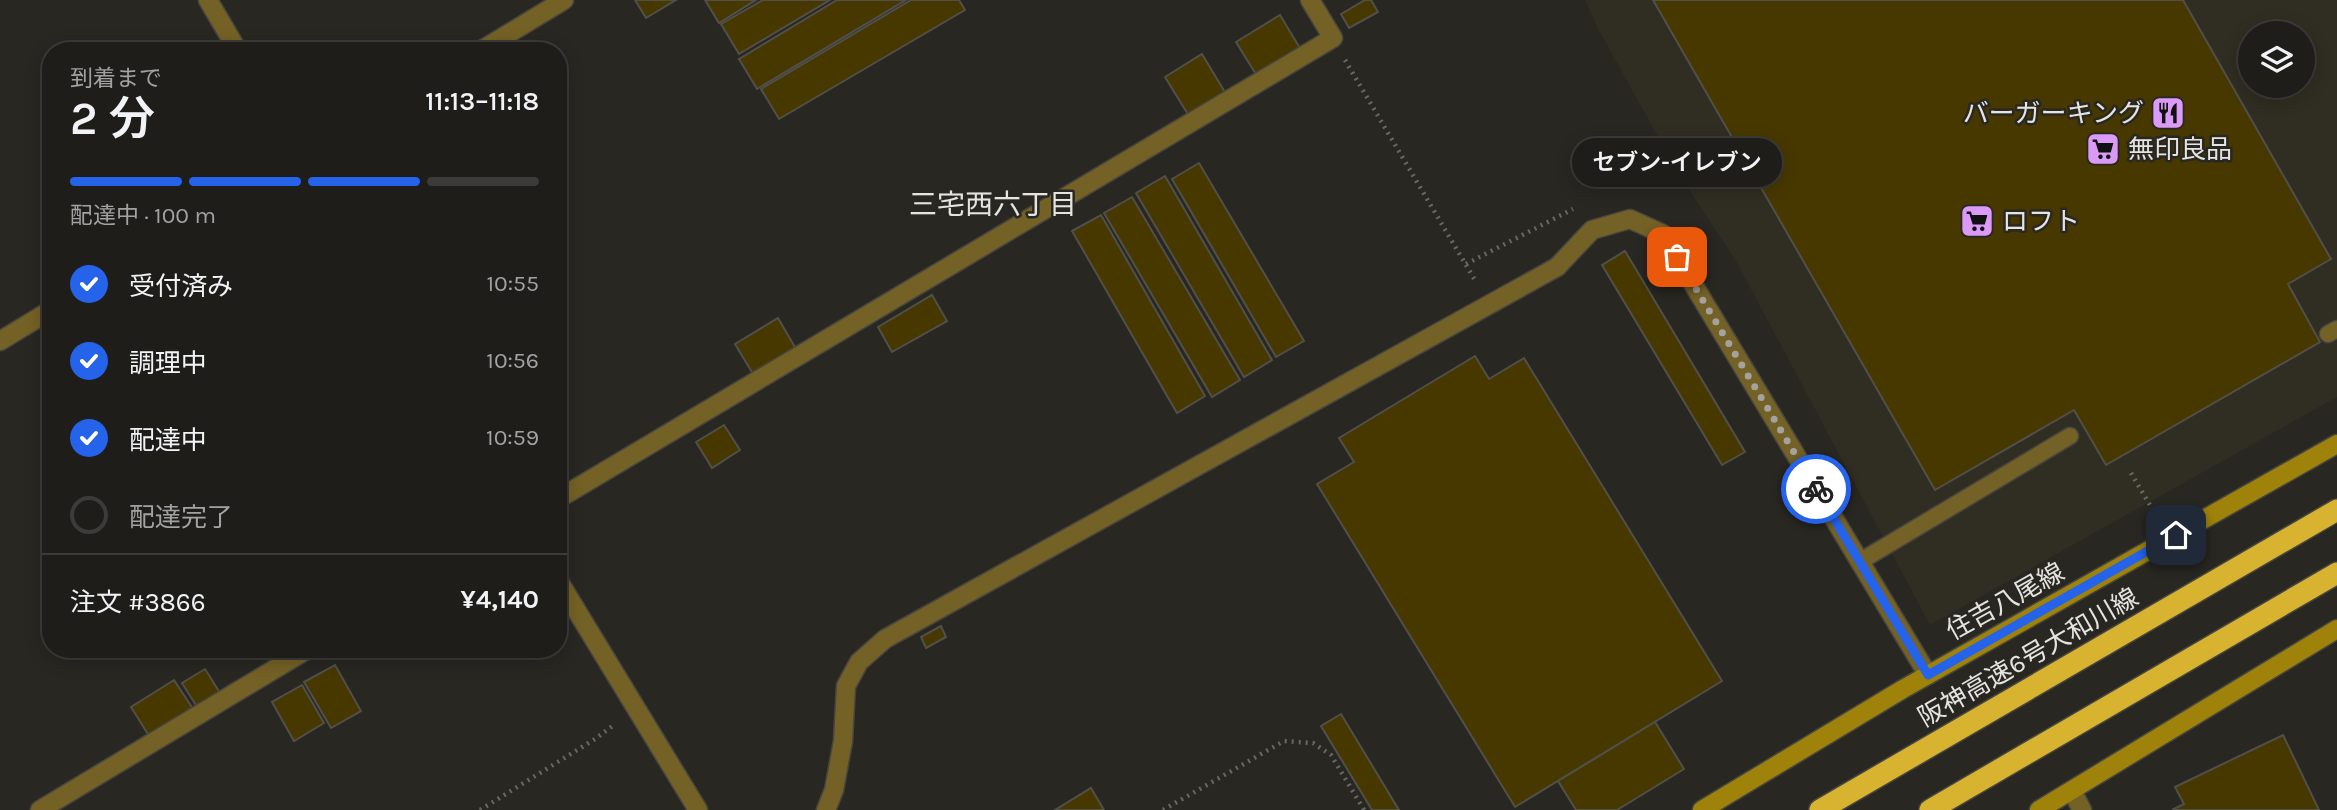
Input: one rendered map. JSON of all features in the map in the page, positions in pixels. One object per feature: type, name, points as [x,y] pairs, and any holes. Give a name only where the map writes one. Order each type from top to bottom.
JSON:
[{"type":"highway","name":"阪神高速6号大和川線","points":[[1820,810],[2337,510]]},
{"type":"highway","points":[[1930,810],[2337,573]]},
{"type":"main road","name":"住吉八尾線","points":[[1702,810],[1928,675],[2337,444]]},
{"type":"main road","points":[[2039,810],[2337,629]]},
{"type":"street","points":[[208,0],[233,42]]},
{"type":"street","points":[[495,42],[564,0]]},
{"type":"street","points":[[567,494],[1333,38],[1310,0]]},
{"type":"street","points":[[826,810],[834,790],[843,741],[846,686],[859,662],[885,639],[1557,267],[1592,230],[1630,219],[1663,234],[1928,675]]},
{"type":"street","points":[[0,341],[42,315]]},
{"type":"street","points":[[567,595],[698,810]]},
{"type":"street","points":[[40,810],[293,658]]},
{"type":"street","points":[[2071,791],[2082,810]]},
{"type":"lane","points":[[1859,562],[2070,436]]},
{"type":"path","points":[[1333,38],[1490,305]]},
{"type":"path","points":[[1465,264],[1583,204]]},
{"type":"path","points":[[2131,473],[2154,512]]},
{"type":"path","points":[[480,810],[595,739],[636,708]]},
{"type":"path","points":[[1163,810],[1284,741],[1313,743],[1331,755],[1364,810]]},
{"type":"shaded area","points":[[1585,0],[2337,0],[2337,397],[1930,625],[1736,261],[1678,173],[1598,29]]},
{"type":"building","points":[[635,0],[676,0],[646,18]]},
{"type":"building","points":[[705,0],[756,0],[719,23]]},
{"type":"building","points":[[763,0],[830,0],[739,54],[721,24]]},
{"type":"building","points":[[837,0],[906,0],[757,89],[739,59]]},
{"type":"building","points":[[911,0],[959,0],[965,10],[779,119],[761,89]]},
{"type":"building","points":[[1365,0],[1371,0],[1378,12],[1349,28],[1341,14]]},
{"type":"building","points":[[1653,0],[2183,0],[2331,259],[2288,284],[2320,342],[2106,465],[2074,410],[1935,490]]},
{"type":"building","points":[[1280,15],[1301,50],[1257,76],[1236,42]]},
{"type":"building","points":[[1202,54],[1226,94],[1189,116],[1165,77]]},
{"type":"building","points":[[1199,163],[1304,341],[1276,357],[1172,179]]},
{"type":"building","points":[[1165,176],[1272,360],[1244,377],[1136,193]]},
{"type":"building","points":[[1132,197],[1240,380],[1212,397],[1104,213]]},
{"type":"building","points":[[1101,215],[1205,396],[1177,413],[1072,231]]},
{"type":"building","points":[[1625,251],[1745,452],[1722,465],[1602,265]]},
{"type":"building","points":[[932,295],[947,321],[892,352],[878,327]]},
{"type":"building","points":[[778,318],[796,349],[753,374],[735,344]]},
{"type":"building","points":[[1475,356],[1489,379],[1524,358],[1722,681],[1515,807],[1317,484],[1354,462],[1339,438]]},
{"type":"building","points":[[724,425],[740,450],[712,468],[696,442]]},
{"type":"building","points":[[941,626],[946,637],[926,648],[921,637]]},
{"type":"building","points":[[335,665],[361,711],[331,728],[304,682]]},
{"type":"building","points":[[205,669],[222,696],[199,710],[182,683]]},
{"type":"building","points":[[174,680],[195,712],[151,739],[131,707]]},
{"type":"building","points":[[302,685],[324,723],[294,741],[272,702]]},
{"type":"building","points":[[1341,714],[1399,810],[1372,810],[1321,726]]},
{"type":"building","points":[[1655,722],[1684,769],[1617,810],[1576,810],[1558,781]]},
{"type":"building","points":[[2283,735],[2319,810],[2172,810],[2184,804],[2175,787]]},
{"type":"building","points":[[1091,788],[1104,810],[1055,810]]},
{"type":"way so far","points":[[1677,257],[1816,489]]},
{"type":"place","name":"バーガーキング","points":[[2168,113]]},
{"type":"place","name":"無印良品","points":[[2103,149]]},
{"type":"place","name":"ロフト","points":[[1977,221]]},
{"type":"place","name":"セブン-イレブン","points":[[1677,257]]},
{"type":"district","name":"三宅西六丁目","points":[[993,204]]},
{"type":"route","points":[[1816,489],[1928,675],[2176,535]]}]
